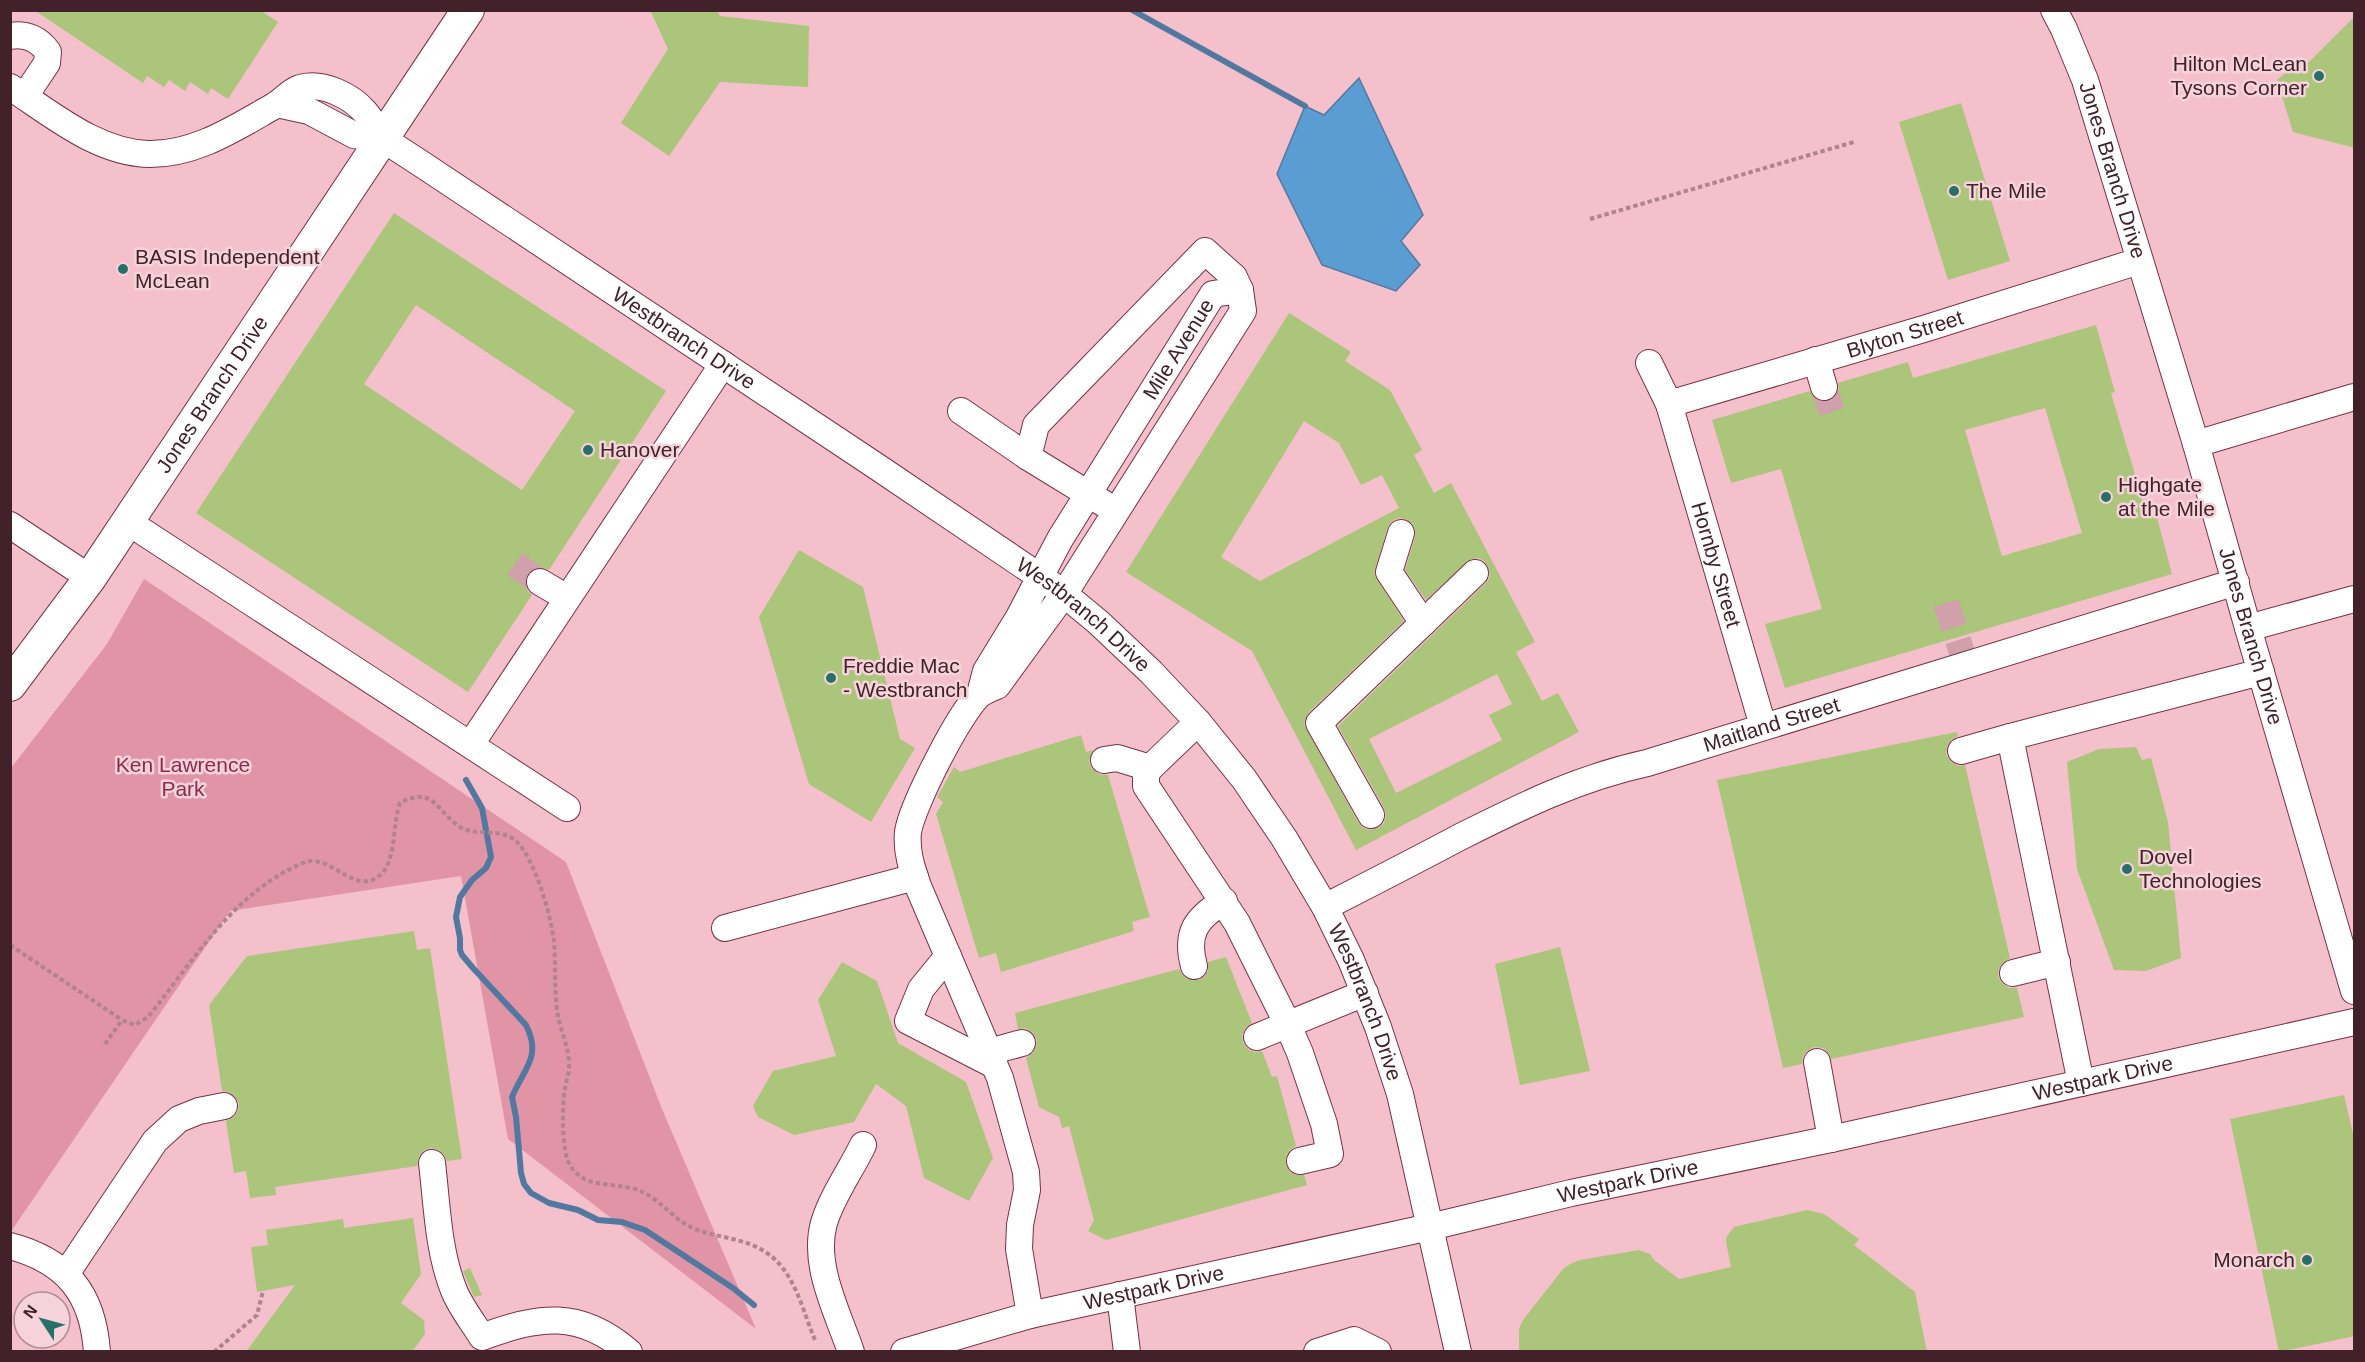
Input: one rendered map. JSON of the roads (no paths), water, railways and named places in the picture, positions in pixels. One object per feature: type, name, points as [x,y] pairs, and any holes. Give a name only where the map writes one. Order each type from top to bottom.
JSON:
[{"type":"main road","name":"Jones Branch Drive","points":[[10,685],[90,578],[128,522],[468,10]]},
{"type":"street","name":"Jones Branch Drive","points":[[2054,10],[2085,80],[2196,444],[2355,991]]},
{"type":"street","points":[[10,36],[22,35],[33,38],[48,52],[44,69],[18,92],[101,143],[124,151],[150,154],[173,152],[197,146],[277,104],[309,111],[354,135],[383,139]]},
{"type":"street","name":"Westbranch Drive","points":[[383,139],[876,466],[1064,594],[1098,622],[1151,672],[1198,722],[1244,779],[1284,838],[1325,907],[1365,993],[1400,1094],[1458,1352]]},
{"type":"street","points":[[1028,458],[1036,425],[1205,251],[1234,278],[1240,290]]},
{"type":"street","name":"Blyton Street","points":[[1669,404],[2139,261]]},
{"type":"street","name":"Mile Avenue","points":[[1240,290],[1243,311],[1064,594],[997,686],[981,694],[986,671],[1040,579],[1060,539],[1213,294],[1240,290]]},
{"type":"street","points":[[1816,360],[1824,387]]},
{"type":"street","name":"Hornby Street","points":[[1649,363],[1669,404],[1763,726]]},
{"type":"street","points":[[471,744],[723,364]]},
{"type":"street","points":[[2196,444],[2355,397]]},
{"type":"street","points":[[961,411],[1028,458],[1116,511]]},
{"type":"street","points":[[128,522],[567,807]]},
{"type":"street","points":[[10,525],[90,578]]},
{"type":"street","points":[[1401,533],[1389,572],[1423,623]]},
{"type":"street","points":[[1371,816],[1319,723],[1475,573]]},
{"type":"street","points":[[540,582],[567,598]]},
{"type":"street","name":"Maitland Street","points":[[1325,907],[1552,792],[1617,770],[1647,763],[2236,582]]},
{"type":"street","points":[[2248,628],[2355,599]]},
{"type":"street","points":[[1961,751],[2261,672]]},
{"type":"street","points":[[981,694],[963,717],[916,804],[908,834],[909,853],[915,878],[1006,1098],[1026,1172],[1027,1191],[1020,1225],[1019,1249],[1030,1315]]},
{"type":"street","points":[[1198,722],[1150,768],[1146,774],[1146,786],[1224,901],[1287,1023],[1311,1083],[1324,1124],[1330,1154],[1300,1161]]},
{"type":"street","points":[[2010,737],[2081,1083]]},
{"type":"street","points":[[1104,760],[1117,758],[1150,768]]},
{"type":"street","points":[[724,928],[915,878]]},
{"type":"street","points":[[1194,966],[1190,950],[1195,926],[1208,910],[1224,901]]},
{"type":"street","points":[[948,956],[921,989],[908,1021],[991,1059]]},
{"type":"street","points":[[2013,973],[2057,962]]},
{"type":"street","points":[[1257,1036],[1365,993]]},
{"type":"street","name":"Westpark Drive","points":[[904,1352],[1030,1315],[1430,1227],[1571,1193],[1831,1139],[2355,1022]]},
{"type":"street","points":[[991,1059],[1022,1043]]},
{"type":"street","points":[[1817,1062],[1831,1139]]},
{"type":"street","points":[[66,1274],[154,1141],[179,1119],[198,1111],[224,1106]]},
{"type":"street","points":[[852,1352],[828,1285],[823,1266],[821,1238],[824,1222],[863,1145]]},
{"type":"street","points":[[432,1163],[443,1254],[454,1291],[476,1344],[509,1327],[554,1319],[594,1328],[615,1340],[629,1352]]},
{"type":"street","points":[[10,1246],[33,1252],[66,1274],[90,1312],[96,1332],[97,1352]]},
{"type":"street","points":[[1120,1295],[1127,1352]]},
{"type":"street","points":[[1317,1352],[1354,1340],[1378,1352]]},
{"type":"water","points":[[1359,78],[1423,215],[1401,241],[1420,265],[1396,291],[1322,265],[1277,174],[1305,106],[1324,115]]},
{"type":"waterway","points":[[1132,10],[1305,106]]},
{"type":"waterway","points":[[466,780],[482,808],[491,857],[486,868],[472,880],[460,897],[456,917],[460,950],[473,968],[526,1025],[530,1036],[532,1046],[530,1062],[512,1097],[524,1184],[531,1193],[549,1203],[578,1210],[598,1220],[622,1222],[645,1230],[733,1288],[754,1305]]},
{"type":"tunnel","points":[[1824,387],[1835,422]]},
{"type":"tunnel","points":[[515,564],[540,582]]},
{"type":"tunnel","points":[[1946,603],[1966,665]]},
{"type":"place","name":"Hilton McLean Tysons Corner","points":[[2319,76]]},
{"type":"place","name":"The Mile","points":[[1954,191]]},
{"type":"place","name":"BASIS Independent McLean","points":[[123,269]]},
{"type":"place","name":"Hanover","points":[[588,450]]},
{"type":"place","name":"Highgate at the Mile","points":[[2106,497]]},
{"type":"place","name":"Freddie Mac - Westbranch","points":[[831,678]]},
{"type":"place","name":"Dovel Technologies","points":[[2127,869]]},
{"type":"place","name":"Monarch","points":[[2307,1260]]},
{"type":"park label","name":"Ken Lawrence Park","points":[[183,777]]}]
